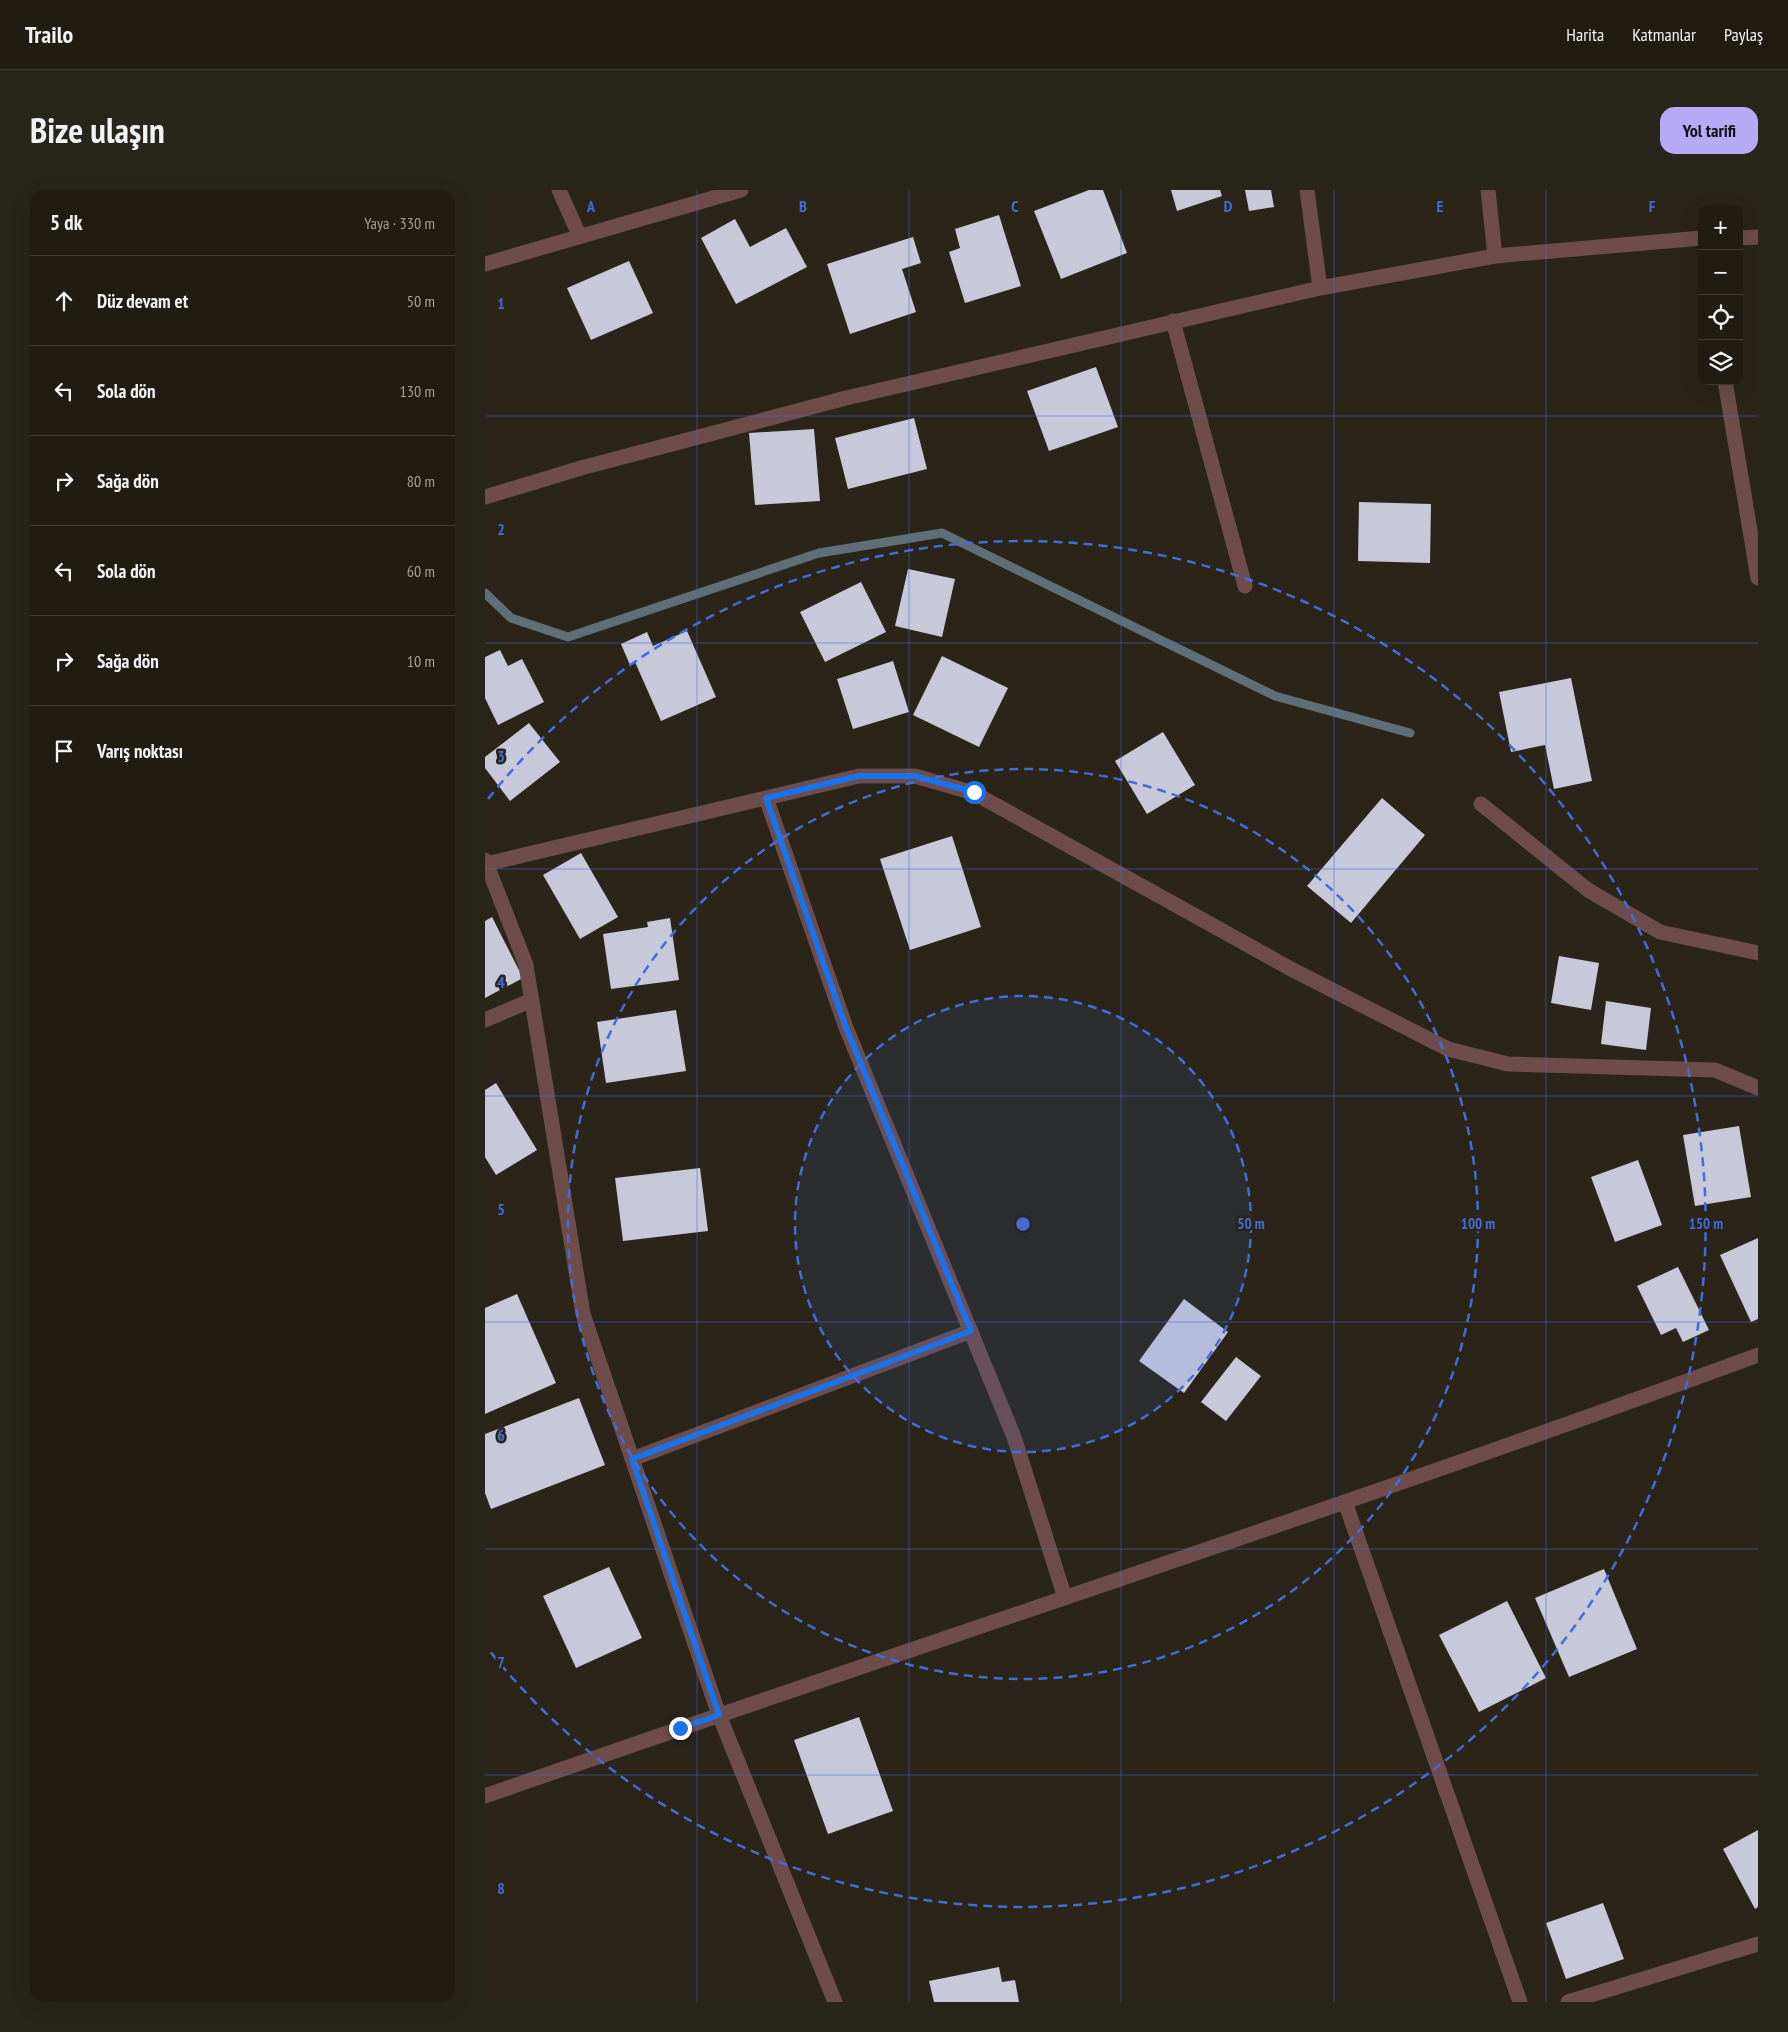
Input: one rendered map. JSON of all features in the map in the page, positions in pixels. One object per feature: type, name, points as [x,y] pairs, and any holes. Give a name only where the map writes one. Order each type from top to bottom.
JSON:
[{"type":"street","points":[[559,190],[580,237]]},
{"type":"street","points":[[485,264],[741,190]]},
{"type":"street","points":[[1307,190],[1320,288]]},
{"type":"street","points":[[1488,190],[1495,256]]},
{"type":"street","points":[[1743,238],[1758,237]]},
{"type":"street","points":[[485,497],[581,468],[837,400],[1320,288],[1495,256],[1698,241]]},
{"type":"street","points":[[1173,321],[1245,586]]},
{"type":"street","points":[[1726,385],[1758,578]]},
{"type":"street","points":[[835,2002],[719,1715],[583,1314],[526,965],[486,862],[859,776],[915,776],[974,792],[1291,969],[1449,1049],[1508,1064],[1715,1070],[1758,1088]]},
{"type":"street","points":[[766,798],[845,1025],[1014,1437],[1065,1598]]},
{"type":"street","points":[[1481,804],[1588,890],[1660,932],[1758,953]]},
{"type":"street","points":[[485,1020],[532,1000]]},
{"type":"street","points":[[632,1459],[971,1331]]},
{"type":"street","points":[[485,1796],[1345,1502],[1758,1355]]},
{"type":"street","points":[[1345,1502],[1520,2002]]},
{"type":"street","points":[[1568,2002],[1758,1944]]},
{"type":"building","points":[[1089,190],[1103,190],[1127,253],[1061,279],[1034,211]]},
{"type":"building","points":[[1171,190],[1220,190],[1222,196],[1177,211]]},
{"type":"building","points":[[1245,190],[1271,190],[1274,207],[1249,211]]},
{"type":"building","points":[[999,215],[1021,286],[965,303],[949,252],[960,248],[955,229]]},
{"type":"building","points":[[735,219],[750,247],[786,228],[807,267],[736,304],[701,238]]},
{"type":"building","points":[[913,237],[921,263],[902,269],[916,312],[850,334],[827,264]]},
{"type":"building","points":[[629,261],[653,313],[591,340],[567,288]]},
{"type":"building","points":[[1096,367],[1118,427],[1049,451],[1027,391]]},
{"type":"building","points":[[914,418],[927,469],[848,489],[835,438]]},
{"type":"building","points":[[814,429],[820,501],[755,505],[749,433]]},
{"type":"building","points":[[1359,502],[1431,504],[1430,563],[1358,561]]},
{"type":"building","points":[[908,569],[955,579],[942,637],[895,626]]},
{"type":"building","points":[[861,582],[886,632],[825,662],[800,612]]},
{"type":"building","points":[[687,631],[716,697],[661,721],[635,662],[630,665],[621,644],[647,632],[653,646]]},
{"type":"building","points":[[500,650],[508,666],[522,659],[544,702],[498,725],[485,698],[485,657]]},
{"type":"building","points":[[942,656],[1008,688],[979,747],[913,715]]},
{"type":"building","points":[[893,661],[909,712],[853,729],[837,679]]},
{"type":"building","points":[[1571,678],[1592,781],[1554,789],[1545,745],[1511,752],[1499,692]]},
{"type":"building","points":[[529,723],[560,762],[510,801],[485,768],[485,757]]},
{"type":"building","points":[[1163,732],[1195,785],[1147,814],[1115,761]]},
{"type":"building","points":[[1382,798],[1425,835],[1351,923],[1307,886]]},
{"type":"building","points":[[952,836],[981,927],[910,950],[880,859]]},
{"type":"building","points":[[581,853],[618,917],[580,939],[543,875]]},
{"type":"building","points":[[492,917],[523,978],[485,998],[485,921]]},
{"type":"building","points":[[670,918],[679,980],[611,989],[603,934],[648,927],[647,922]]},
{"type":"building","points":[[1559,956],[1599,963],[1591,1010],[1551,1003]]},
{"type":"building","points":[[1606,1001],[1651,1008],[1646,1050],[1601,1044]]},
{"type":"building","points":[[676,1010],[686,1071],[606,1083],[597,1022]]},
{"type":"building","points":[[496,1083],[537,1150],[496,1175],[485,1157],[485,1090]]},
{"type":"building","points":[[1739,1126],[1751,1197],[1695,1206],[1683,1135]]},
{"type":"building","points":[[1638,1160],[1662,1225],[1615,1242],[1591,1177]]},
{"type":"building","points":[[700,1168],[708,1231],[623,1241],[615,1178]]},
{"type":"building","points":[[1758,1238],[1758,1319],[1751,1322],[1720,1255]]},
{"type":"building","points":[[1678,1267],[1709,1330],[1683,1342],[1676,1328],[1661,1335],[1637,1286]]},
{"type":"building","points":[[517,1294],[556,1383],[485,1414],[485,1308]]},
{"type":"building","points":[[1184,1299],[1228,1332],[1184,1393],[1139,1361]]},
{"type":"building","points":[[1236,1357],[1261,1376],[1226,1421],[1201,1402]]},
{"type":"building","points":[[579,1398],[605,1465],[491,1509],[485,1493],[485,1434]]},
{"type":"building","points":[[609,1567],[642,1638],[576,1668],[543,1596]]},
{"type":"building","points":[[1604,1569],[1637,1649],[1569,1677],[1535,1598]]},
{"type":"building","points":[[1507,1601],[1546,1678],[1479,1712],[1439,1635]]},
{"type":"building","points":[[859,1717],[893,1811],[828,1834],[794,1740]]},
{"type":"building","points":[[1758,1830],[1758,1907],[1755,1909],[1723,1849]]},
{"type":"building","points":[[1603,1903],[1624,1959],[1566,1979],[1546,1923]]},
{"type":"building","points":[[999,1967],[1002,1982],[1015,1980],[1019,2002],[934,2002],[929,1981]]},
{"type":"waterway","points":[[485,593],[511,618],[568,637],[819,553],[942,533],[1275,696],[1410,733]]},
{"type":"route","points":[[680,1728],[719,1715],[632,1459],[971,1331],[845,1025],[766,798],[859,776],[915,776],[974,792]]}]
